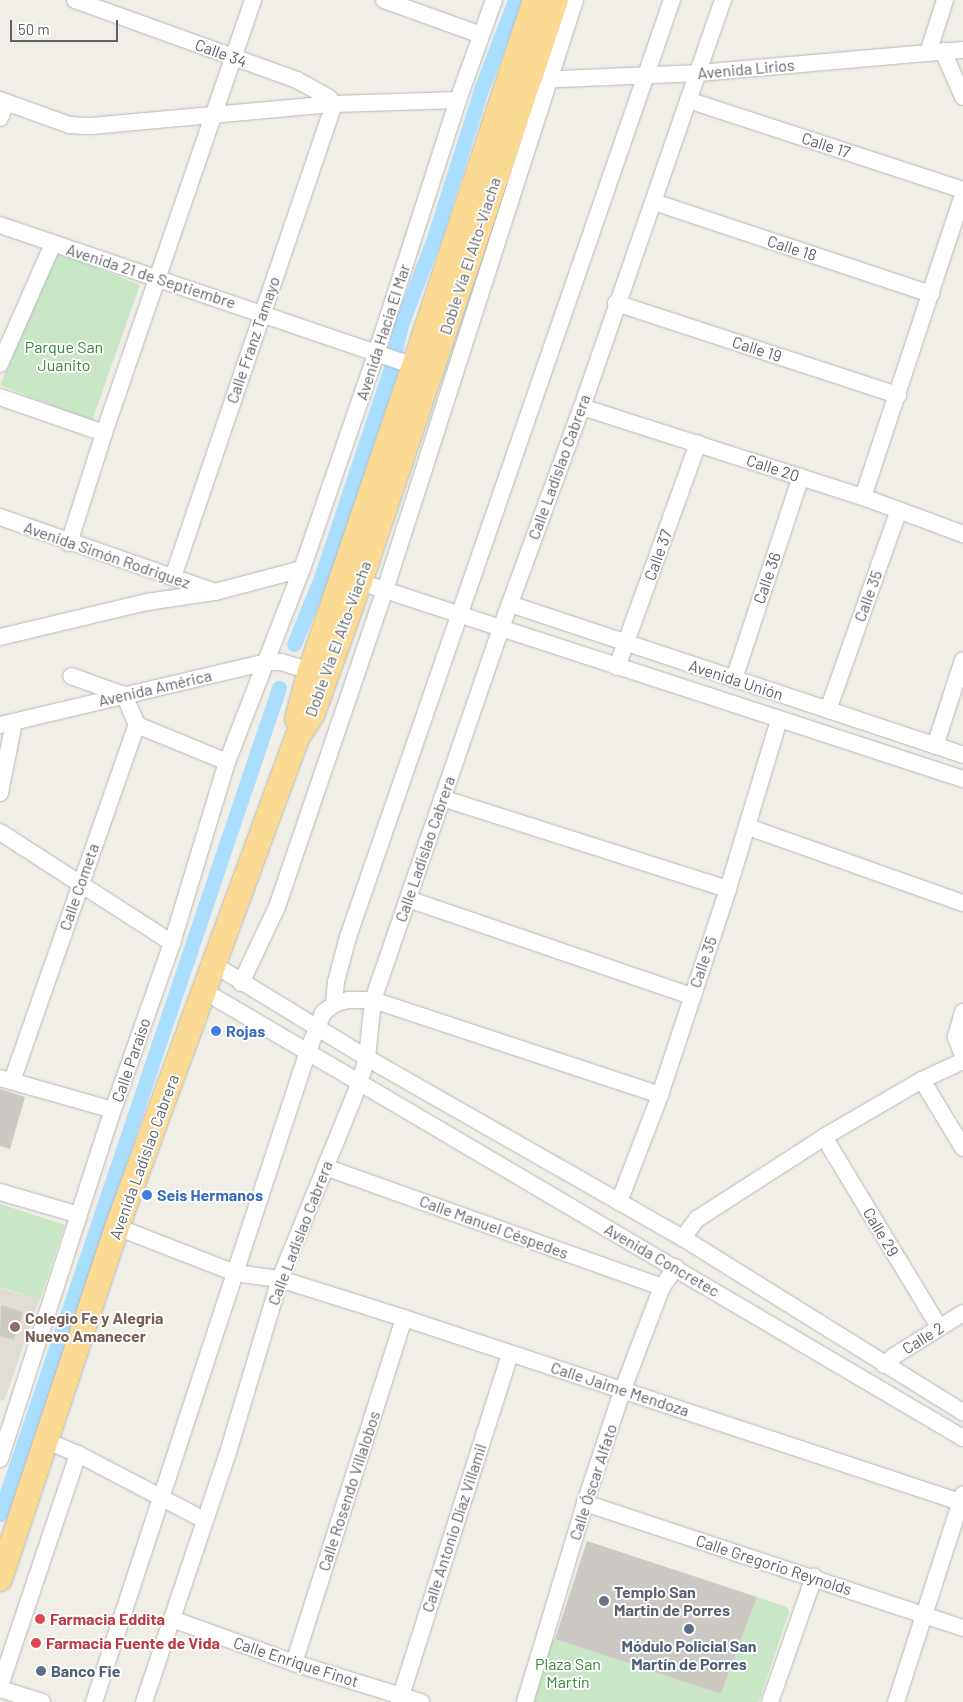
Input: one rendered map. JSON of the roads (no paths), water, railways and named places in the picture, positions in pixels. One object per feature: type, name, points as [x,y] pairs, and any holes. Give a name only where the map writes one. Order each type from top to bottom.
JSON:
[{"type":"highway","name":"Doble Vía El Alto-Viacha","points":[[297,738],[297,715],[303,669],[535,0]]},
{"type":"highway","name":"Doble Vía El Alto-Viacha","points":[[297,738],[313,713],[538,80],[556,0]]},
{"type":"highway","name":"Avenida Ladislao Cabrera","points":[[0,1579],[117,1227],[297,738]]},
{"type":"street","name":"Calle 34","points":[[75,0],[298,80],[328,97],[334,104]]},
{"type":"street","points":[[69,543],[104,433],[253,0]]},
{"type":"street","points":[[384,0],[482,35]]},
{"type":"street","name":"Avenida Hacia El Mar","points":[[273,662],[302,570],[381,355],[458,100],[494,0]]},
{"type":"street","points":[[241,983],[277,907],[385,590],[538,80],[574,0]]},
{"type":"street","points":[[334,1004],[336,982],[348,937],[461,615],[672,0]]},
{"type":"street","name":"Calle Ladislao Cabrera","points":[[144,1702],[228,1449],[280,1279],[359,1084],[367,1058],[373,1000],[501,628],[582,408],[616,303],[654,202],[723,0]]},
{"type":"street","points":[[945,0],[936,52],[963,97]]},
{"type":"street","name":"Avenida Lirios","points":[[538,80],[699,73],[963,50]]},
{"type":"street","points":[[2,107],[69,125],[92,126],[334,104],[458,100]]},
{"type":"street","name":"Calle 17","points":[[688,100],[963,190]]},
{"type":"street","name":"Calle Franz Tamayo","points":[[173,576],[334,104]]},
{"type":"street","points":[[863,497],[963,194]]},
{"type":"street","name":"Calle 18","points":[[654,202],[931,294]]},
{"type":"street","name":"Avenida 21 de Septiembre","points":[[0,225],[263,313],[409,365]]},
{"type":"street","points":[[0,364],[53,244]]},
{"type":"street","name":"Calle 19","points":[[616,303],[898,395]]},
{"type":"street","points":[[0,396],[104,433]]},
{"type":"street","name":"Calle 20","points":[[582,408],[698,443],[863,497],[963,534]]},
{"type":"street","name":"Calle 37","points":[[617,667],[698,443]]},
{"type":"street","name":"Calle 36","points":[[734,679],[801,477]]},
{"type":"street","name":"Calle 35","points":[[828,710],[899,510]]},
{"type":"street","name":"Avenida Simón Rodriguez","points":[[2,520],[173,576],[215,592]]},
{"type":"street","points":[[0,637],[147,602],[215,592],[302,570]]},
{"type":"street","points":[[360,582],[963,779]]},
{"type":"street","name":"Avenida Unión","points":[[510,604],[963,755]]},
{"type":"street","points":[[934,746],[963,660]]},
{"type":"street","points":[[273,662],[303,669]]},
{"type":"street","name":"Avenida América","points":[[7,723],[273,662]]},
{"type":"street","name":"Calle Paraíso","points":[[0,1459],[6,1421],[172,943],[227,762],[273,662]]},
{"type":"street","points":[[71,676],[124,695],[137,725],[227,762]]},
{"type":"street","name":"Calle 35","points":[[619,1202],[660,1095],[748,827],[779,720]]},
{"type":"street","points":[[0,793],[7,723]]},
{"type":"street","name":"Calle Cometa","points":[[6,1080],[137,725]]},
{"type":"street","points":[[442,798],[728,889]]},
{"type":"street","points":[[748,827],[963,903]]},
{"type":"street","points":[[0,832],[79,885],[172,943]]},
{"type":"street","points":[[408,899],[691,996]]},
{"type":"street","points":[[213,964],[241,983],[367,1058],[683,1238],[963,1412]]},
{"type":"street","name":"Avenida Concretec","points":[[204,991],[308,1051],[359,1084],[676,1267],[963,1438]]},
{"type":"street","points":[[94,1702],[308,1051],[323,1013],[334,1004],[348,1000],[373,1000],[660,1095]]},
{"type":"street","points":[[963,1012],[956,1037],[963,1056]]},
{"type":"street","points":[[683,1238],[697,1219],[824,1137],[922,1080],[963,1062]]},
{"type":"street","points":[[6,1080],[113,1110]]},
{"type":"street","points":[[922,1080],[963,1148]]},
{"type":"street","name":"Calle 29","points":[[824,1137],[939,1328]]},
{"type":"street","name":"Calle Manuel Céspedes","points":[[325,1167],[662,1287]]},
{"type":"street","points":[[0,1192],[79,1215]]},
{"type":"street","name":"Calle Jaime Mendoza","points":[[117,1227],[235,1273],[280,1279],[961,1498]]},
{"type":"street","name":"Calle Óscar Alfato","points":[[525,1702],[585,1503],[623,1389],[662,1287],[676,1267]]},
{"type":"street","name":"Calle 2","points":[[884,1364],[963,1314]]},
{"type":"street","name":"Calle Rosendo Villalobos","points":[[294,1664],[404,1318]]},
{"type":"street","name":"Calle Antonio Díaz Villamil","points":[[400,1698],[510,1354]]},
{"type":"street","points":[[47,1441],[78,1454],[204,1520]]},
{"type":"street","points":[[42,1702],[0,1688],[78,1454]]},
{"type":"street","points":[[896,1702],[925,1616],[961,1498]]},
{"type":"street","name":"Calle Gregorio Reynolds","points":[[585,1503],[814,1577],[963,1628]]},
{"type":"street","points":[[770,1702],[814,1577]]},
{"type":"street","name":"Calle Enrique Finot","points":[[172,1619],[294,1664],[400,1698],[421,1702]]},
{"type":"waterway","points":[[294,644],[321,578],[391,368],[401,325],[434,238],[482,87],[515,0]]},
{"type":"waterway","points":[[0,1514],[279,688]]},
{"type":"place","name":"Rojas","points":[[216,1031]]},
{"type":"place","name":"Seis Hermanos","points":[[147,1195]]},
{"type":"place","name":"Colegio Fe y Alegria Nuevo Amanecer","points":[[15,1327]]},
{"type":"place","name":"Templo San Martin de Porres","points":[[604,1601]]},
{"type":"place","name":"Farmacia Eddita","points":[[40,1619]]},
{"type":"place","name":"Módulo Policial San Martín de Porres","points":[[689,1629]]},
{"type":"place","name":"Farmacia Fuente de Vida","points":[[36,1643]]},
{"type":"place","name":"Banco Fie","points":[[41,1671]]},
{"type":"park label","name":"Parque San Juanito","points":[[64,356]]},
{"type":"park label","name":"Plaza San Martín","points":[[568,1673]]}]
